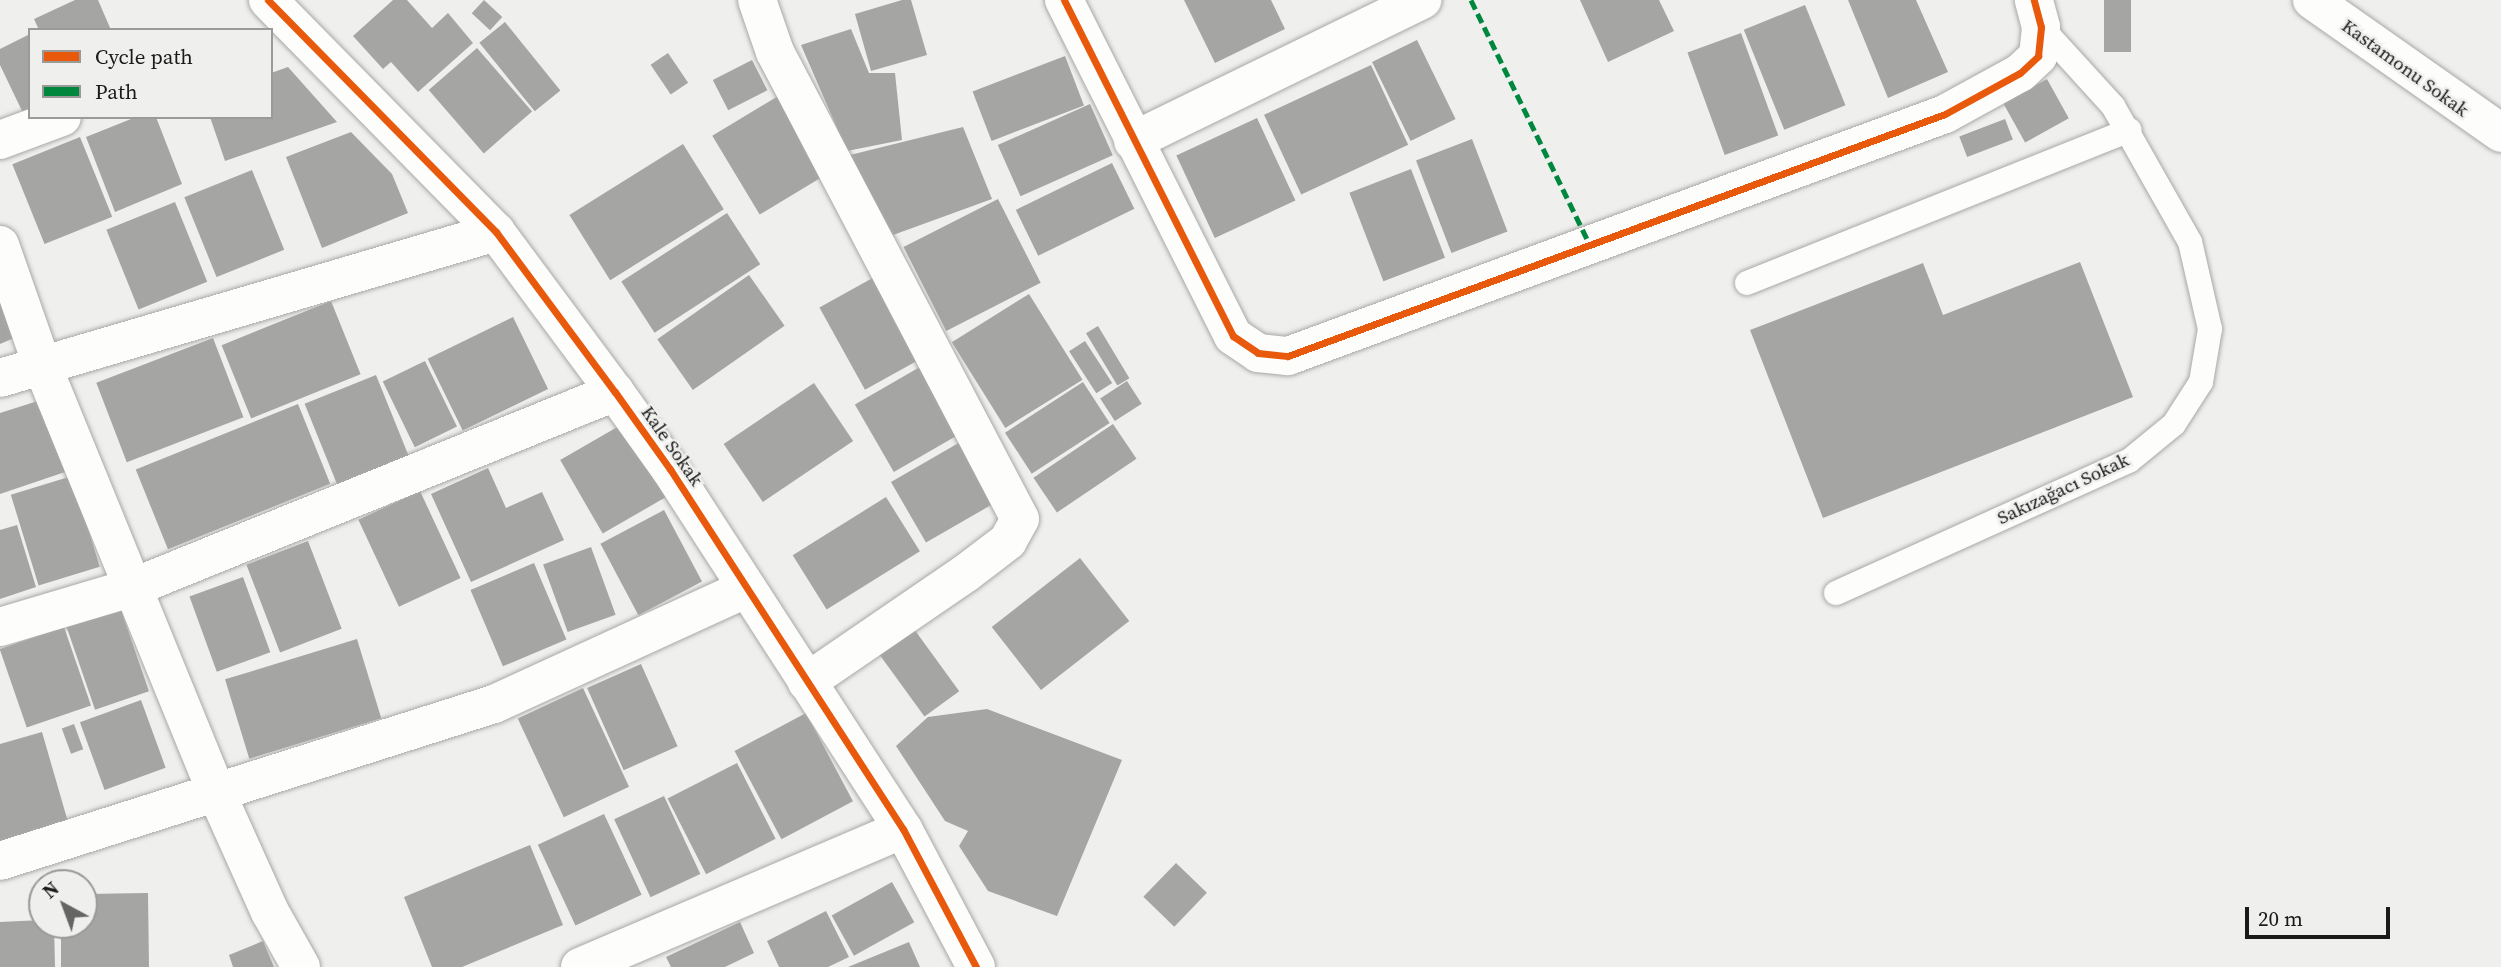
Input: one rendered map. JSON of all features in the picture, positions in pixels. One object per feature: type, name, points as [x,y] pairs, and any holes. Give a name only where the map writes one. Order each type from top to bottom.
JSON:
[{"type":"street","name":"Kale Sokak","points":[[268,0],[286,35],[496,232],[615,392],[747,588],[903,829],[976,967]]},
{"type":"street","points":[[757,0],[775,52],[1020,519],[1008,541],[807,682]]},
{"type":"street","points":[[1064,0],[1233,336],[1258,353],[1288,356],[1945,114],[2020,73],[2038,56],[2038,13]]},
{"type":"street","points":[[1133,141],[1422,0]]},
{"type":"street","name":"Kastamonu Sokak","points":[[2312,0],[2501,133]]},
{"type":"street","points":[[0,140],[57,119]]},
{"type":"street","points":[[0,378],[496,232]]},
{"type":"street","points":[[0,245],[42,365],[216,792],[270,912],[301,967]]},
{"type":"street","points":[[0,627],[134,587],[615,392]]},
{"type":"street","points":[[0,861],[494,704],[747,588]]},
{"type":"street","points":[[580,967],[622,959],[903,829]]},
{"type":"lane","name":"Sakızağacı Sokak","points":[[1836,593],[2129,461],[2181,414],[2200,382],[2210,329],[2190,242],[2129,130],[2113,106],[2038,13]]},
{"type":"lane","points":[[1747,283],[2129,130]]},
{"type":"building","points":[[75,0],[98,0],[110,28],[38,28],[34,19]]},
{"type":"building","points":[[393,0],[407,0],[432,28],[448,13],[473,43],[418,92],[391,62],[383,69],[353,36]]},
{"type":"building","points":[[484,0],[502,17],[490,30],[472,13]]},
{"type":"building","points":[[902,0],[911,0],[927,55],[871,71],[855,14]]},
{"type":"building","points":[[1184,0],[1271,0],[1285,29],[1215,63]]},
{"type":"building","points":[[1580,0],[1659,0],[1674,31],[1608,62]]},
{"type":"building","points":[[1848,0],[1916,0],[1948,72],[1888,98]]},
{"type":"building","points":[[2104,0],[2131,0],[2131,52],[2104,52]]},
{"type":"building","points":[[1805,5],[1845,105],[1784,130],[1744,30]]},
{"type":"building","points":[[505,22],[560,90],[535,111],[479,43]]},
{"type":"building","points":[[851,29],[869,73],[895,73],[902,140],[847,151],[801,45]]},
{"type":"building","points":[[1741,33],[1778,135],[1725,155],[1687,52]]},
{"type":"building","points":[[28,35],[28,110],[23,113],[0,65],[0,49]]},
{"type":"building","points":[[1417,40],[1456,119],[1411,141],[1372,62]]},
{"type":"building","points":[[477,48],[532,111],[484,153],[429,90]]},
{"type":"building","points":[[668,53],[688,83],[671,95],[651,65]]},
{"type":"building","points":[[1065,56],[1084,105],[992,141],[973,91]]},
{"type":"building","points":[[752,60],[767,90],[728,110],[713,80]]},
{"type":"building","points":[[1371,65],[1408,145],[1301,195],[1264,115]]},
{"type":"building","points":[[288,67],[337,122],[225,161],[211,119],[273,119],[273,72]]},
{"type":"building","points":[[2047,79],[2069,118],[2025,143],[2003,103]]},
{"type":"building","points":[[780,95],[827,174],[760,215],[712,136]]},
{"type":"building","points":[[1090,104],[1113,155],[1021,196],[998,145]]},
{"type":"building","points":[[1257,118],[1295,200],[1215,238],[1176,156]]},
{"type":"building","points":[[131,119],[157,119],[182,184],[115,212],[86,137]]},
{"type":"building","points":[[2005,119],[2013,140],[1967,157],[1959,137]]},
{"type":"building","points":[[963,127],[992,199],[893,235],[850,155]]},
{"type":"building","points":[[351,132],[392,174],[408,213],[322,248],[286,157]]},
{"type":"building","points":[[80,137],[112,217],[45,244],[12,164]]},
{"type":"building","points":[[1472,139],[1507,231],[1451,253],[1416,161]]},
{"type":"building","points":[[683,144],[724,209],[610,280],[569,215]]},
{"type":"building","points":[[1112,163],[1134,209],[1038,256],[1016,210]]},
{"type":"building","points":[[1411,169],[1445,258],[1383,281],[1349,193]]},
{"type":"building","points":[[252,170],[284,250],[217,277],[184,197]]},
{"type":"building","points":[[998,199],[1041,283],[946,331],[904,247]]},
{"type":"building","points":[[175,202],[207,282],[139,309],[106,230]]},
{"type":"building","points":[[727,213],[760,264],[655,333],[621,282]]},
{"type":"building","points":[[2080,262],[2133,397],[1823,518],[1750,330],[1923,263],[1943,315]]},
{"type":"building","points":[[749,275],[785,326],[693,390],[657,339]]},
{"type":"building","points":[[878,275],[924,357],[865,390],[819,307]]},
{"type":"building","points":[[0,290],[19,336],[0,344]]},
{"type":"building","points":[[1029,294],[1083,380],[1005,428],[952,342]]},
{"type":"building","points":[[331,301],[361,374],[251,418],[222,345]]},
{"type":"building","points":[[513,317],[548,389],[463,431],[428,359]]},
{"type":"building","points":[[1098,326],[1129,378],[1117,385],[1086,333]]},
{"type":"building","points":[[213,338],[243,417],[127,462],[96,383]]},
{"type":"building","points":[[1085,341],[1112,383],[1096,393],[1069,351]]},
{"type":"building","points":[[425,361],[457,427],[415,447],[383,382]]},
{"type":"building","points":[[925,364],[964,432],[894,472],[855,405]]},
{"type":"building","points":[[376,375],[409,456],[337,485],[305,404]]},
{"type":"building","points":[[1127,381],[1142,404],[1115,421],[1100,398]]},
{"type":"building","points":[[1083,382],[1110,423],[1032,474],[1005,433]]},
{"type":"building","points":[[814,383],[853,441],[763,502],[724,444]]},
{"type":"building","points":[[41,400],[65,472],[0,494],[0,413]]},
{"type":"building","points":[[298,404],[330,484],[168,549],[136,470]]},
{"type":"building","points":[[626,422],[668,496],[603,534],[560,460]]},
{"type":"building","points":[[1113,424],[1136,459],[1057,513],[1033,478]]},
{"type":"building","points":[[962,441],[997,502],[926,543],[891,482]]},
{"type":"building","points":[[488,468],[506,508],[542,492],[564,540],[471,582],[431,494]]},
{"type":"building","points":[[72,476],[100,567],[39,586],[11,495]]},
{"type":"building","points":[[420,491],[461,578],[399,607],[358,520]]},
{"type":"building","points":[[886,497],[920,551],[827,610],[793,555]]},
{"type":"building","points":[[664,510],[702,582],[638,615],[600,544]]},
{"type":"building","points":[[17,525],[36,587],[0,599],[0,530]]},
{"type":"building","points":[[308,541],[342,629],[280,652],[246,565]]},
{"type":"building","points":[[591,547],[616,615],[568,632],[543,564]]},
{"type":"building","points":[[1080,558],[1129,621],[1041,690],[992,627]]},
{"type":"building","points":[[534,563],[566,639],[503,666],[470,590]]},
{"type":"building","points":[[243,577],[270,652],[217,672],[189,596]]},
{"type":"building","points":[[120,607],[149,691],[95,710],[66,626]]},
{"type":"building","points":[[64,627],[91,705],[27,728],[0,649]]},
{"type":"building","points":[[914,629],[959,691],[924,717],[879,654]]},
{"type":"building","points":[[357,639],[381,718],[249,759],[225,679]]},
{"type":"building","points":[[641,664],[678,746],[624,770],[587,688]]},
{"type":"building","points":[[583,688],[629,787],[564,817],[518,718]]},
{"type":"building","points":[[141,700],[166,768],[105,790],[80,722]]},
{"type":"building","points":[[987,709],[1122,760],[1057,916],[988,891],[959,846],[968,831],[945,821],[896,746],[928,717]]},
{"type":"building","points":[[806,713],[853,801],[781,839],[734,751]]},
{"type":"building","points":[[74,724],[83,749],[71,754],[62,728]]},
{"type":"building","points":[[42,732],[68,822],[0,841],[0,744]]},
{"type":"building","points":[[737,763],[776,839],[706,874],[668,798]]},
{"type":"building","points":[[664,796],[700,874],[650,897],[614,819]]},
{"type":"building","points":[[604,814],[642,895],[575,926],[538,845]]},
{"type":"building","points":[[530,845],[563,925],[462,967],[432,967],[404,897]]},
{"type":"building","points":[[1176,863],[1207,893],[1174,927],[1143,897]]},
{"type":"building","points":[[892,882],[914,922],[854,956],[832,915]]},
{"type":"building","points":[[148,893],[149,967],[61,967],[61,939],[98,939],[98,894]]},
{"type":"building","points":[[826,911],[849,957],[828,967],[779,967],[767,941]]},
{"type":"building","points":[[28,921],[28,939],[54,939],[55,967],[0,967],[0,922]]},
{"type":"building","points":[[740,922],[754,953],[725,967],[671,967],[666,957]]},
{"type":"building","points":[[263,941],[274,967],[233,967],[229,955]]},
{"type":"building","points":[[909,942],[920,967],[848,967]]},
{"type":"marked path","points":[[1471,0],[1590,245]]},
{"type":"cycle path","points":[[268,0],[496,232],[615,392],[670,469],[903,829],[976,967]]},
{"type":"cycle path","points":[[1064,0],[1233,336],[1258,353],[1288,356],[1945,114],[2020,73],[2038,56],[2041,27],[2034,0]]}]
